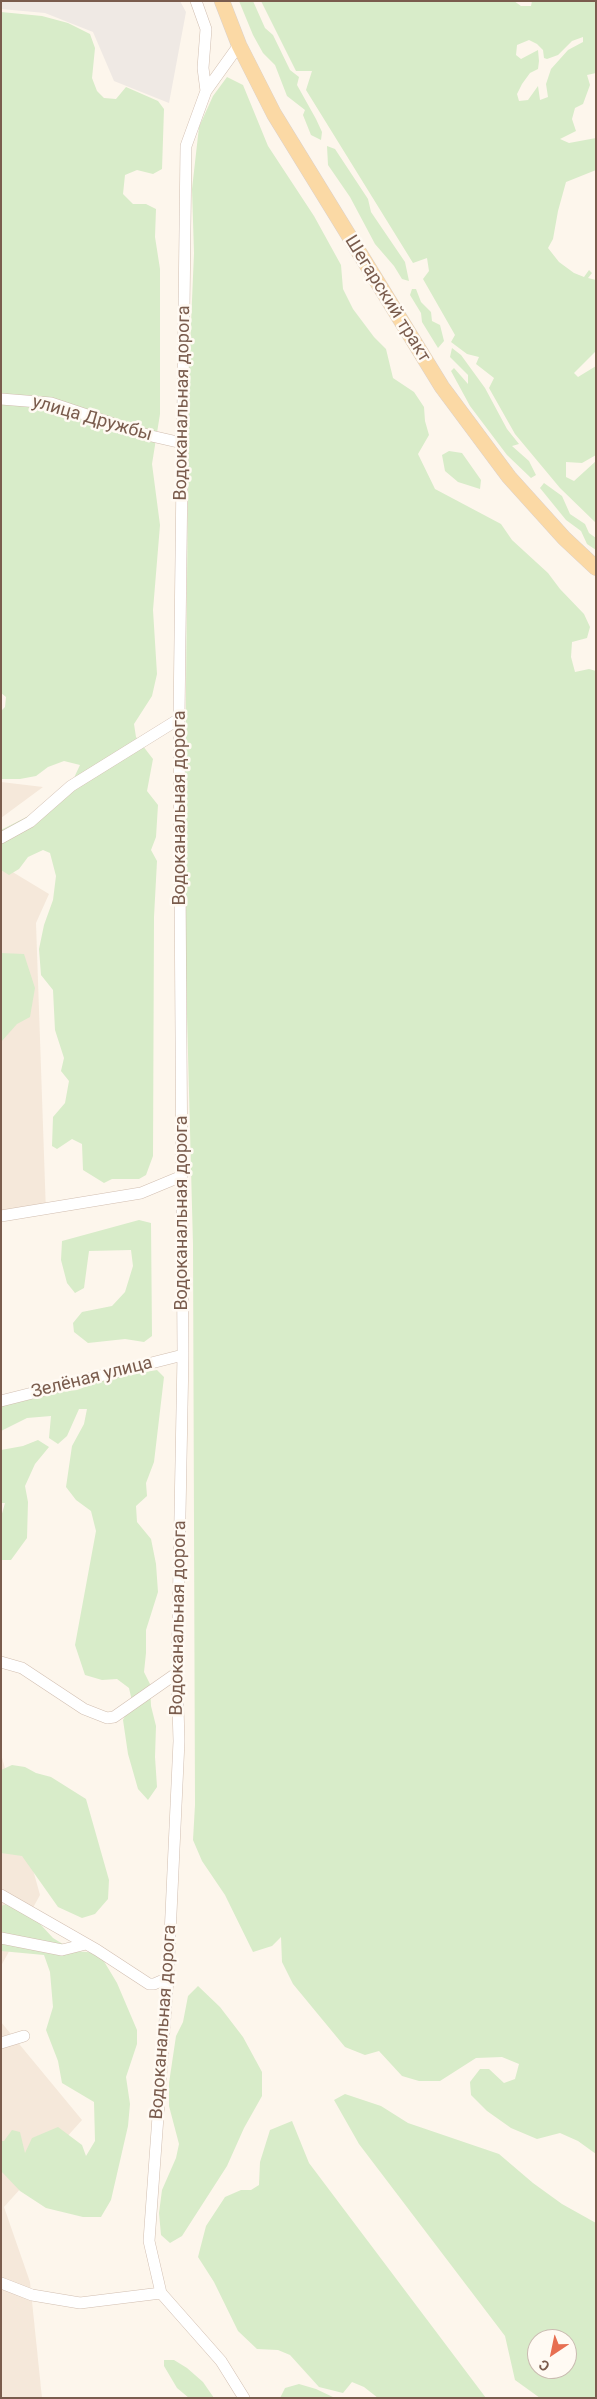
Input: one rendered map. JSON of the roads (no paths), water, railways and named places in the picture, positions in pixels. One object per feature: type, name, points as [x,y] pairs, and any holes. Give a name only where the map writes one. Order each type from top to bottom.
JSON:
[{"type":"main road","name":"Шегарский тракт","points":[[222,1],[239,44],[288,139],[453,404],[494,459],[528,500],[596,568]]},
{"type":"street","name":"Водоканальная дорога","points":[[196,1],[206,29],[203,68],[206,92],[186,146],[179,720],[183,1356],[177,1673],[179,1741],[168,1978],[149,2242],[161,2293],[221,2361],[244,2398]]},
{"type":"street","points":[[206,92],[239,44]]},
{"type":"street","name":"улица Дружбы","points":[[1,399],[51,403],[148,435],[182,443]]},
{"type":"street","points":[[1,838],[30,822],[71,786],[179,720]]},
{"type":"street","points":[[1,1216],[141,1193],[182,1176]]},
{"type":"street","name":"Зелёная улица","points":[[1,1402],[183,1356]]},
{"type":"street","points":[[1,1662],[22,1668],[84,1709],[107,1718],[114,1717],[177,1673]]},
{"type":"street","points":[[1,1895],[86,1944],[149,1984],[154,1984],[168,1978]]},
{"type":"street","points":[[1,1938],[62,1950],[86,1944]]},
{"type":"street","points":[[1,2043],[24,2036]]},
{"type":"street","points":[[1,2283],[32,2295],[80,2303],[161,2293]]}]
